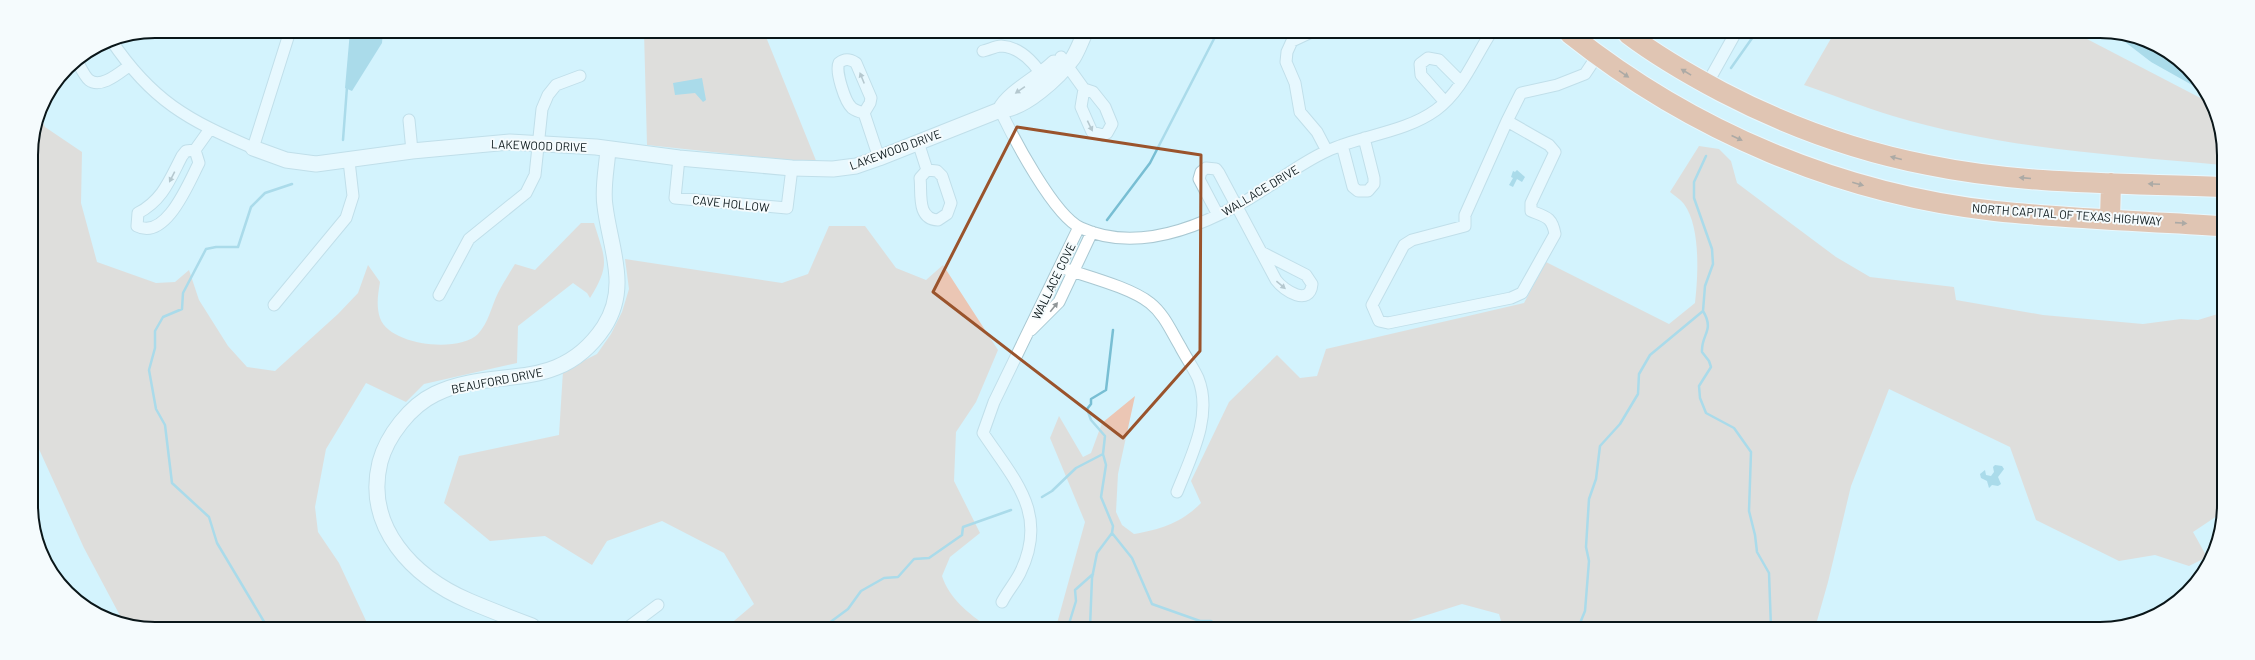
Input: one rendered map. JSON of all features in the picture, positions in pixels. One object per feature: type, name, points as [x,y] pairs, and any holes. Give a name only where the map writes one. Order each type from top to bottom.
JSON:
[{"type":"highway","name":"NORTH CAPITAL OF TEXAS HIGHWAY","points":[[1575,38],[1597,56],[1663,100],[1705,123],[1738,139],[1810,169],[1873,188],[1950,204],[1995,211],[2217,226]]},
{"type":"highway","points":[[1634,38],[1707,84],[1765,114],[1829,139],[1895,158],[1951,169],[2002,176],[2111,183],[2217,187]]},
{"type":"highway","points":[[2110,219],[2111,183]]},
{"type":"street","points":[[253,148],[288,38]]},
{"type":"street","name":"LAKEWOOD DRIVE","points":[[115,45],[129,66],[157,95],[182,113],[210,129],[253,148],[286,160],[316,164],[349,161],[412,151],[482,144],[538,144],[608,149],[679,158],[792,168],[833,169],[856,166],[879,158],[1000,110],[1009,110],[1024,102],[1064,60],[1074,38]]},
{"type":"street","name":"LAKEWOOD DRIVE","points":[[1064,60],[1073,58],[1083,38]]},
{"type":"street","points":[[1291,38],[1286,62],[1295,83],[1300,112],[1317,132],[1327,151]]},
{"type":"street","name":"WALLACE DRIVE","points":[[1000,110],[1024,157],[1064,213],[1079,227],[1108,238],[1152,236],[1174,232],[1218,215],[1238,206],[1283,175],[1327,151],[1417,121],[1436,110],[1445,102],[1461,82],[1488,38]]},
{"type":"street","points":[[1707,84],[1733,38]]},
{"type":"street","points":[[983,51],[1001,46],[1016,50],[1031,61],[1044,80]]},
{"type":"street","points":[[1507,121],[1549,145],[1555,152],[1531,203],[1531,211],[1547,217],[1554,224],[1555,234],[1522,293],[1511,298],[1388,323],[1379,321],[1372,305],[1404,245],[1412,240],[1465,226],[1465,215],[1507,121],[1522,93],[1557,85],[1585,74],[1597,56]]},
{"type":"street","points":[[1445,102],[1421,75],[1420,64],[1428,58],[1439,60],[1461,82]]},
{"type":"street","points":[[1064,60],[1084,89]]},
{"type":"street","points":[[80,66],[88,80],[96,83],[106,81],[129,66]]},
{"type":"street","points":[[439,295],[469,239],[526,193],[535,175],[542,109],[548,95],[556,85],[580,76]]},
{"type":"street","points":[[864,113],[879,158]]},
{"type":"street","points":[[409,120],[412,151]]},
{"type":"street","points":[[196,150],[186,151],[163,194],[153,204],[138,213],[136,219],[137,226],[142,228],[150,227],[165,220],[175,208],[199,163],[196,150],[210,129]]},
{"type":"street","points":[[1342,145],[1353,186],[1358,191],[1368,191],[1374,184],[1374,178],[1364,138]]},
{"type":"street","points":[[918,142],[927,170]]},
{"type":"street","name":"BEAUFORD DRIVE","points":[[522,622],[467,601],[428,578],[400,552],[384,526],[377,501],[376,478],[383,453],[396,430],[415,409],[433,395],[452,387],[548,371],[573,359],[590,344],[604,326],[614,303],[618,283],[617,266],[604,204],[608,149]]},
{"type":"street","name":"CAVE HOLLOW","points":[[679,158],[674,198],[787,208],[792,168]]},
{"type":"street","points":[[274,305],[346,218],[353,196],[349,161]]},
{"type":"street","points":[[1218,215],[1199,179],[1201,172],[1206,168],[1216,169],[1219,173],[1238,206],[1261,252],[1279,285],[1300,296],[1307,295],[1310,292],[1312,284],[1306,275],[1261,252]]},
{"type":"street","name":"WALLACE COVE","points":[[1002,602],[1020,574],[1029,549],[1032,532],[1030,511],[1023,492],[983,433],[994,402],[1079,227]]},
{"type":"street","name":"WALLACE COVE","points":[[1026,334],[1058,302],[1092,232]]},
{"type":"street","points":[[1060,267],[1134,294],[1150,304],[1164,318],[1197,377],[1201,388],[1203,412],[1199,435],[1177,492]]},
{"type":"street","points":[[635,622],[658,605]]},
{"type":"highlighted area","points":[[1017,127],[1201,155],[1200,351],[1123,438],[933,292]]},
{"type":"shaded area","points":[[644,38],[766,38],[817,163],[647,145]]},
{"type":"shaded area","points":[[1831,38],[2086,38],[2203,99],[2211,117],[2215,132],[2217,165],[2098,154],[1974,136],[1893,116],[1804,85]]},
{"type":"shaded area","points":[[43,122],[45,127],[82,152],[81,203],[97,262],[156,283],[175,282],[189,270],[199,300],[228,346],[247,367],[275,371],[338,314],[358,293],[368,265],[380,282],[378,309],[380,318],[386,328],[397,335],[426,344],[441,345],[469,340],[478,334],[482,329],[490,314],[498,293],[515,264],[535,270],[581,223],[594,223],[604,261],[601,277],[597,286],[590,298],[587,293],[573,283],[518,326],[517,363],[424,384],[406,402],[366,383],[326,449],[315,507],[318,532],[339,563],[367,622],[155,622],[140,621],[121,617],[84,548],[38,447],[38,147]]},
{"type":"shaded area","points":[[1699,146],[1719,149],[1731,161],[1737,183],[1836,257],[1870,277],[1954,287],[1956,300],[2043,315],[2143,324],[2181,319],[2198,320],[2217,314],[2216,517],[2193,532],[2206,555],[2204,558],[2189,566],[2155,555],[2119,561],[2036,520],[2010,447],[1889,389],[1851,486],[1817,622],[1501,622],[1499,614],[1462,604],[1405,622],[1057,622],[1085,522],[1050,438],[1059,416],[1083,457],[1091,453],[1102,423],[1135,396],[1118,474],[1116,512],[1122,525],[1134,534],[1162,527],[1186,516],[1201,503],[1191,481],[1229,402],[1277,355],[1300,378],[1317,376],[1326,349],[1524,303],[1546,262],[1669,324],[1695,303],[1697,280],[1697,252],[1693,226],[1684,204],[1670,192]]},
{"type":"shaded area","points":[[829,226],[865,226],[896,268],[926,280],[943,265],[998,350],[976,402],[956,432],[954,481],[980,533],[950,557],[942,576],[949,591],[960,605],[981,622],[733,622],[754,604],[724,553],[662,521],[607,541],[592,565],[545,536],[490,541],[444,503],[459,456],[559,435],[563,371],[597,354],[611,334],[622,312],[629,289],[625,259],[782,283],[808,274]]},
{"type":"water","points":[[349,38],[382,38],[382,43],[352,91],[345,88]]},
{"type":"water","points":[[702,78],[706,100],[703,102],[695,93],[675,95],[673,83]]},
{"type":"water","points":[[1517,170],[1525,177],[1522,182],[1517,179],[1513,187],[1509,185],[1513,178],[1511,177],[1513,171],[1515,172]]},
{"type":"water","points":[[1995,465],[2002,466],[2004,469],[1998,477],[2001,484],[1998,486],[1992,485],[1989,488],[1987,481],[1981,478],[1980,474],[1985,470],[1986,475],[1991,476],[1994,472],[1993,467]]},
{"type":"waterway","points":[[1107,220],[1150,163],[1214,38]]},
{"type":"waterway","points":[[1731,68],[1752,38]]},
{"type":"waterway","points":[[2144,47],[2155,55],[2178,68]]},
{"type":"waterway","points":[[343,140],[347,87]]},
{"type":"waterway","points":[[1580,622],[1585,611],[1589,561],[1586,547],[1589,499],[1596,479],[1600,446],[1620,424],[1638,394],[1639,374],[1650,355],[1703,311],[1705,286],[1713,264],[1712,249],[1694,198],[1694,182],[1706,156]]},
{"type":"waterway","points":[[264,622],[217,543],[209,517],[172,483],[165,425],[156,409],[149,370],[155,348],[155,331],[163,317],[182,309],[183,293],[206,249],[216,247],[238,247],[251,207],[265,193],[292,184]]},
{"type":"waterway","points":[[1703,311],[1708,323],[1708,328],[1703,341],[1702,352],[1709,361],[1711,367],[1699,386],[1700,398],[1706,413],[1734,428],[1751,452],[1749,511],[1755,535],[1757,552],[1769,573],[1771,622]]},
{"type":"waterway","points":[[1090,622],[1092,578],[1097,553],[1112,533],[1113,526],[1101,497],[1106,465],[1103,454],[1105,436],[1091,420],[1087,409],[1091,404],[1091,399],[1106,390],[1113,330]]},
{"type":"waterway","points":[[1042,497],[1052,491],[1076,468],[1103,454]]},
{"type":"waterway","points":[[830,622],[848,609],[861,591],[884,578],[898,577],[914,559],[929,558],[962,535],[963,527],[1011,510]]},
{"type":"waterway","points":[[1112,533],[1132,558],[1152,604],[1200,621],[1212,622]]},
{"type":"waterway","points":[[1070,622],[1076,601],[1075,590],[1093,574]]}]
